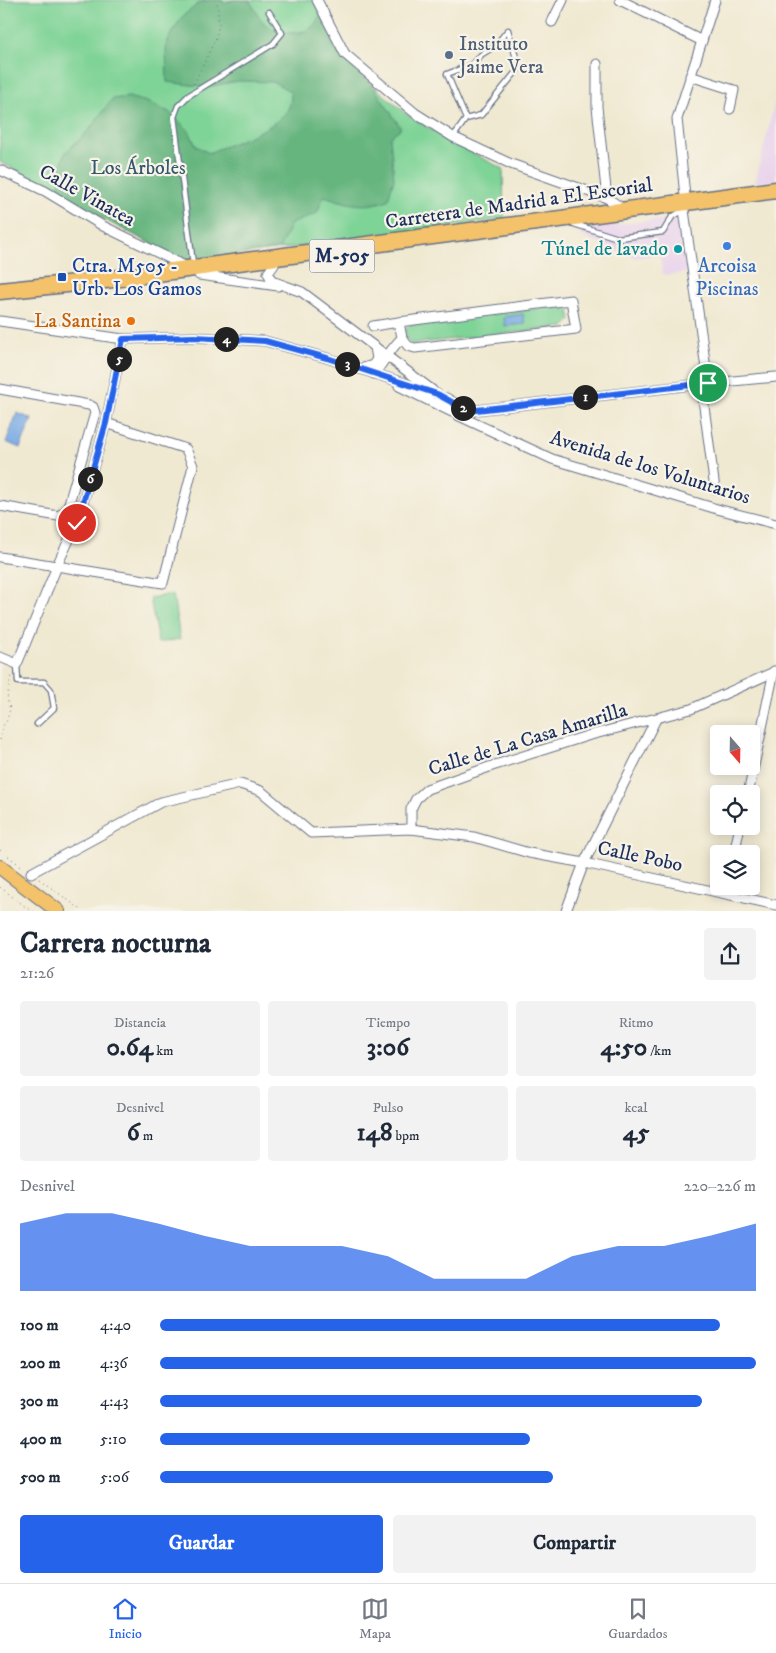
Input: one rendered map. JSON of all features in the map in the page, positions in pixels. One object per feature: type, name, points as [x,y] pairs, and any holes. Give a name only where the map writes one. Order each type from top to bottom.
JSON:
[{"type":"highway","name":"Carretera de Madrid a El Escorial","points":[[0,291],[194,270],[274,265],[574,224],[683,207],[771,190]]},
{"type":"highway","name":"Carretera de Madrid a El Escorial","points":[[0,298],[619,211],[776,198]]},
{"type":"main road","points":[[0,867],[58,910]]},
{"type":"street","points":[[317,0],[345,54],[415,113],[453,137],[511,164],[607,198],[619,206],[619,211]]},
{"type":"street","points":[[552,22],[564,0]]},
{"type":"street","points":[[620,0],[702,41]]},
{"type":"street","points":[[715,0],[677,119],[685,196],[683,207],[705,384],[715,489]]},
{"type":"street","points":[[597,64],[597,107],[607,198]]},
{"type":"street","points":[[690,76],[734,90],[730,109]]},
{"type":"street","name":"Calle Vinatea","points":[[0,170],[45,191],[103,226],[194,270]]},
{"type":"street","points":[[105,280],[152,270],[157,264],[156,253]]},
{"type":"street","name":"Avenida de los Voluntarios","points":[[274,265],[268,273],[270,279],[302,292],[437,394],[457,415],[552,459],[717,509],[776,524]]},
{"type":"street","name":"Avenida de los Voluntarios","points":[[194,270],[290,288]]},
{"type":"street","points":[[373,326],[399,322],[571,300],[576,329],[415,348],[408,346],[402,338],[399,322]]},
{"type":"street","points":[[0,321],[123,339],[194,337],[265,341],[327,358],[437,394]]},
{"type":"street","points":[[374,374],[383,362],[386,354],[402,338]]},
{"type":"street","points":[[0,657],[17,664],[77,523],[106,423],[123,339]]},
{"type":"street","points":[[360,369],[373,365],[377,359],[375,347]]},
{"type":"street","points":[[374,374],[457,415]]},
{"type":"street","points":[[468,411],[776,377]]},
{"type":"street","points":[[0,389],[89,405],[95,413],[67,510],[58,516],[0,506]]},
{"type":"street","name":"Avenida de los Voluntarios","points":[[437,394],[468,411],[488,428]]},
{"type":"street","points":[[0,557],[163,583],[193,466],[186,448],[106,423]]},
{"type":"street","points":[[750,785],[775,671]]},
{"type":"street","name":"Calle de La Casa Amarilla","points":[[411,829],[411,809],[416,799],[427,789],[587,736],[691,709],[775,671]]},
{"type":"street","name":"Calle de La Casa Amarilla","points":[[566,910],[584,863],[656,719]]},
{"type":"street","name":"Calle Pobo","points":[[31,873],[161,802],[240,784],[261,791],[311,833],[411,829],[474,837],[530,854],[710,887]]},
{"type":"street","name":"Calle Pobo","points":[[743,895],[776,905]]},
{"type":"lane","points":[[194,270],[174,117],[178,106],[188,96],[273,44],[282,33],[269,12]]},
{"type":"lane","points":[[453,137],[466,119],[481,115],[519,68],[508,30],[495,46],[470,65],[447,74],[466,119]]},
{"type":"lane","points":[[17,664],[18,682],[44,682],[51,690],[54,708],[37,724]]},
{"type":"path","points":[[188,96],[216,38],[219,25],[217,0]]},
{"type":"path","points":[[0,740],[2,726],[7,720],[10,709],[7,699],[10,676],[17,664]]},
{"type":"path","points":[[0,850],[83,910]]},
{"type":"path","points":[[0,888],[31,910]]},
{"type":"shaded area","points":[[776,97],[776,180],[755,183]]},
{"type":"shaded area","points":[[680,217],[687,273],[663,275],[659,254],[636,258],[582,236],[580,229]]},
{"type":"green space","points":[[0,0],[312,0],[317,5],[346,61],[372,85],[409,116],[448,140],[503,169],[504,219],[186,262],[73,203],[44,184],[0,162]]},
{"type":"green space","name":"Los Árboles","points":[[222,0],[224,4],[233,0],[249,0],[260,18],[268,26],[281,31],[295,33],[307,30],[313,26],[321,14],[346,61],[372,85],[401,128],[390,137],[394,178],[388,200],[363,205],[324,196],[317,213],[291,224],[279,249],[186,262],[73,203],[56,192],[65,153],[89,130],[112,99],[128,97],[147,102],[169,112],[189,131],[196,146],[209,153],[255,134],[286,113],[291,100],[291,92],[274,82],[239,81],[206,87],[167,82],[166,46],[171,34],[182,17],[199,3]]},
{"type":"green space","points":[[560,306],[569,310],[571,320],[564,327],[411,344],[405,333],[412,324]]},
{"type":"green space","points":[[173,594],[180,639],[158,643],[150,598]]},
{"type":"water","points":[[523,314],[525,324],[505,326],[504,317]]},
{"type":"water","points":[[17,413],[32,419],[20,448],[6,442]]},
{"type":"place","name":"Instituto Jaime Vera","points":[[449,55]]},
{"type":"place","name":"Arcoisa Piscinas","points":[[727,246]]},
{"type":"place","name":"Túnel de lavado","points":[[678,249]]},
{"type":"place","name":"Ctra. M505 - Urb. Los Gamos","points":[[62,277]]},
{"type":"place","name":"La Santina","points":[[131,321]]},
{"type":"route","points":[[77,523],[106,423],[123,339],[194,337],[265,341],[327,358],[437,394],[468,411],[708,383]]}]
